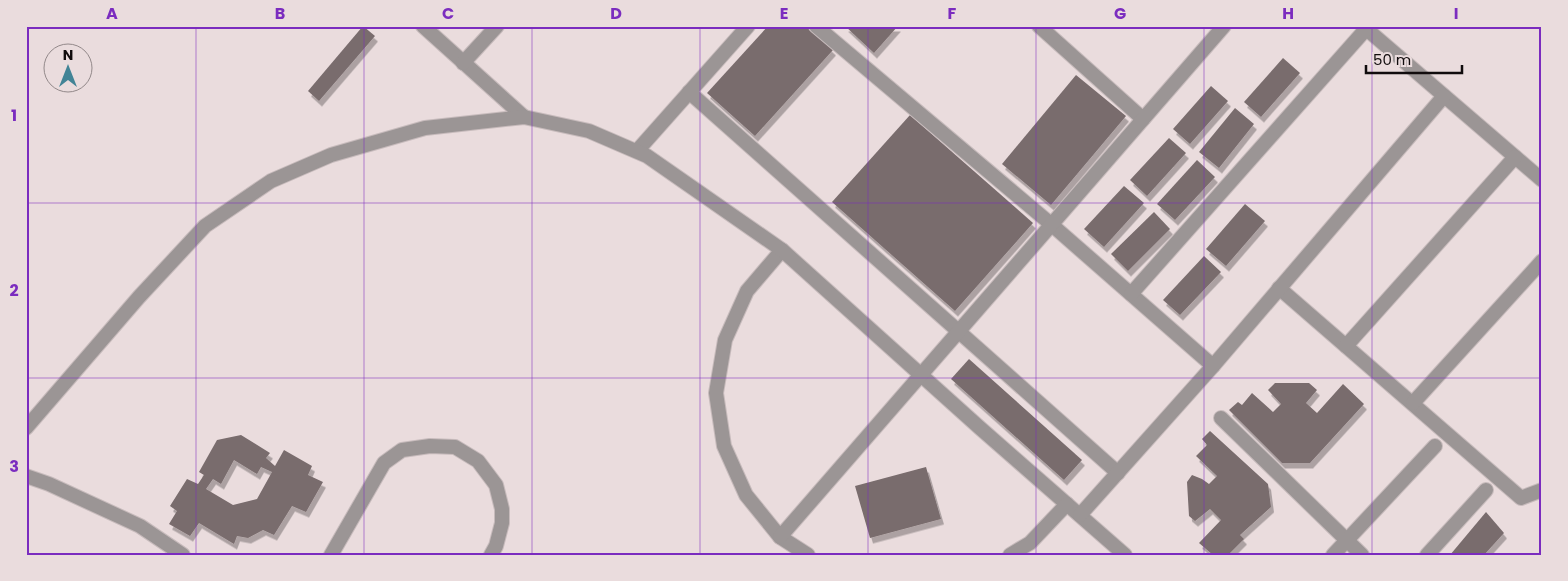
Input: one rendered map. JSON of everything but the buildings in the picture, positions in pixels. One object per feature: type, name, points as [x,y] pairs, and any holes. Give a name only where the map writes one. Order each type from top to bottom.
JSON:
[{"type":"street","points":[[424,26],[524,117]]},
{"type":"street","points":[[464,62],[497,26]]},
{"type":"street","points":[[637,151],[748,26]]},
{"type":"street","points":[[816,26],[1052,225],[1213,366]]},
{"type":"street","points":[[1039,26],[1143,119]]},
{"type":"street","points":[[1131,294],[1365,27],[1542,180]]},
{"type":"street","points":[[780,537],[1143,119],[1216,29]]},
{"type":"street","points":[[689,92],[1118,473]]},
{"type":"street","points":[[1080,516],[1213,366],[1444,96]]},
{"type":"street","points":[[26,428],[139,297],[206,226],[271,181],[331,154],[425,128],[524,117],[589,131],[648,156],[782,250],[1125,555]]},
{"type":"street","points":[[1346,346],[1515,157]]},
{"type":"street","points":[[782,250],[747,291],[724,340],[716,393],[724,446],[746,495],[780,537],[808,555]]},
{"type":"street","points":[[1413,403],[1540,266]]},
{"type":"street","points":[[1279,288],[1521,498],[1542,490]]},
{"type":"street","points":[[1220,418],[1362,555]]},
{"type":"street","points":[[331,555],[384,463],[402,450],[430,446],[455,447],[478,462],[496,485],[502,509],[502,522],[496,546],[491,555]]},
{"type":"street","points":[[1333,555],[1435,446]]},
{"type":"street","points":[[26,476],[49,484],[140,526],[183,555]]},
{"type":"street","points":[[1427,555],[1486,490]]},
{"type":"street","points":[[1010,555],[1030,543],[1066,504]]}]
